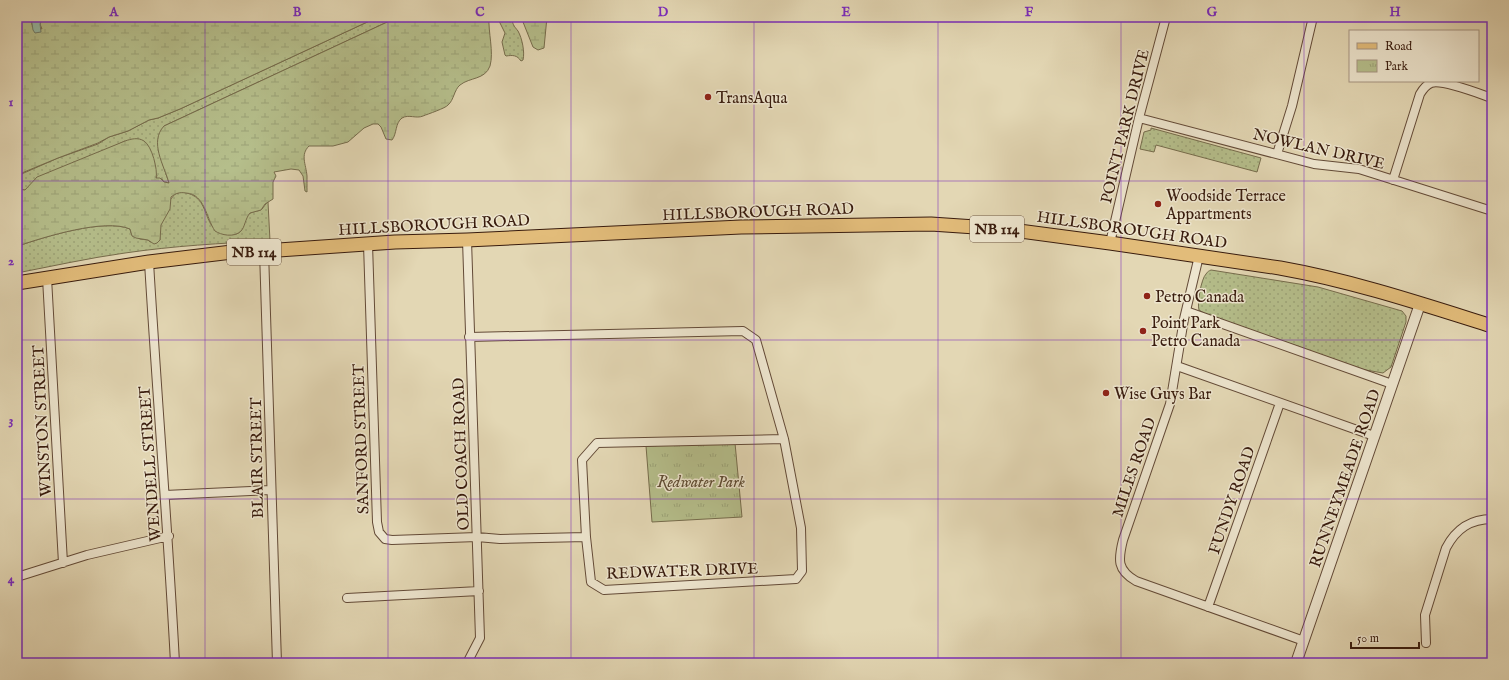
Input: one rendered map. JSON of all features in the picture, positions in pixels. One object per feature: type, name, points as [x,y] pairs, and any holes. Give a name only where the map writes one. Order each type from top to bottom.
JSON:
[{"type":"main road","name":"HILLSBOROUGH ROAD","points":[[17,283],[149,262],[232,252],[368,244],[741,227],[932,224],[1005,229],[1200,256],[1318,275],[1361,285],[1492,326]]},
{"type":"street","name":"POINT PARK DRIVE","points":[[1110,243],[1139,118],[1166,17]]},
{"type":"street","points":[[1277,154],[1292,106],[1313,17]]},
{"type":"street","points":[[1393,180],[1420,94],[1426,86],[1430,83],[1441,83],[1492,98]]},
{"type":"street","name":"NOWLAN DRIVE","points":[[1139,118],[1314,164],[1359,169],[1492,211]]},
{"type":"street","name":"OLD COACH ROAD","points":[[467,240],[480,638],[467,663]]},
{"type":"street","name":"SANFORD STREET","points":[[368,244],[374,465],[377,522],[379,532],[385,539],[392,540],[477,537]]},
{"type":"street","name":"BLAIR STREET","points":[[264,251],[277,663]]},
{"type":"street","name":"MILES ROAD","points":[[1200,256],[1186,311],[1170,404],[1123,540],[1120,559],[1122,569],[1130,577],[1208,607]]},
{"type":"street","name":"WENDELL STREET","points":[[149,262],[169,536],[175,663]]},
{"type":"street","name":"WINSTON STREET","points":[[47,278],[63,562]]},
{"type":"street","name":"RUNNEYMEADE ROAD","points":[[1296,663],[1420,304]]},
{"type":"street","points":[[1186,311],[1392,384]]},
{"type":"street","name":"REDWATER DRIVE","points":[[469,337],[743,331],[756,340],[784,439],[801,528],[802,571],[796,579],[604,590],[591,582],[586,537],[582,460],[597,443],[784,439]]},
{"type":"street","points":[[1177,366],[1374,436]]},
{"type":"street","name":"FUNDY ROAD","points":[[1208,607],[1280,403]]},
{"type":"street","points":[[165,495],[271,490]]},
{"type":"street","points":[[1426,643],[1425,616],[1446,548],[1453,536],[1463,527],[1478,520],[1492,519]]},
{"type":"street","points":[[17,577],[87,555],[169,536]]},
{"type":"street","points":[[477,537],[500,539],[586,537]]},
{"type":"street","points":[[347,598],[479,591]]},
{"type":"street","points":[[1208,607],[1304,641]]},
{"type":"green space","points":[[17,17],[31,17],[32,25],[42,29],[40,24],[43,17],[378,17],[180,109],[149,120],[128,131],[109,137],[98,143],[17,175]]},
{"type":"green space","points":[[378,17],[398,17],[164,126],[160,156],[169,183],[164,182],[162,179],[156,179],[157,175],[125,141],[25,190],[17,189],[17,176],[58,158],[98,144],[109,137],[128,131],[149,120],[180,109]]},
{"type":"green space","points":[[398,17],[489,17],[491,60],[488,71],[481,76],[460,85],[450,103],[444,108],[420,117],[407,116],[402,118],[398,123],[392,140],[386,139],[381,127],[378,124],[373,124],[364,128],[348,142],[333,146],[309,146],[306,149],[304,156],[307,176],[307,192],[305,191],[303,176],[299,170],[291,169],[274,172],[276,176],[273,182],[273,199],[265,204],[261,210],[250,213],[241,231],[235,235],[224,235],[215,231],[201,202],[192,194],[182,193],[171,197],[170,209],[161,225],[160,240],[154,244],[148,240],[132,236],[130,229],[119,226],[106,226],[74,230],[18,246],[17,189],[25,190],[37,177],[125,141],[134,139],[144,141],[150,148],[155,164],[156,178],[160,178],[164,182],[169,183],[161,161],[158,146],[160,132],[164,126]]},
{"type":"green space","points":[[497,17],[512,17],[514,26],[522,41],[524,53],[523,60],[521,61],[515,56],[505,55],[502,42],[505,33]]},
{"type":"green space","points":[[521,17],[547,17],[544,48],[538,50],[533,47]]},
{"type":"green space","points":[[1151,128],[1261,158],[1257,172],[1156,145],[1154,152],[1140,149],[1144,132],[1151,130]]},
{"type":"green space","points":[[181,192],[192,195],[198,200],[203,206],[213,227],[219,232],[231,235],[240,232],[248,215],[259,211],[268,202],[270,241],[198,245],[143,251],[98,257],[17,273],[18,246],[74,230],[90,227],[119,226],[130,229],[131,233],[140,239],[148,240],[150,242],[160,240],[160,225],[168,209],[170,200],[175,194]]},
{"type":"green space","points":[[1211,270],[1318,287],[1402,311],[1406,316],[1406,322],[1391,367],[1383,373],[1360,369],[1207,315],[1199,310],[1199,303],[1204,277],[1208,271]]},
{"type":"green space","name":"Redwater Park","points":[[735,443],[742,517],[652,522],[646,446]]},
{"type":"shaded area","points":[[31,17],[43,17],[40,24],[41,32],[35,33],[33,30]]},
{"type":"place","name":"TransAqua","points":[[708,97]]},
{"type":"place","name":"Woodside Terrace Appartments","points":[[1158,204]]},
{"type":"place","name":"Petro Canada","points":[[1147,296]]},
{"type":"place","name":"Point Park Petro Canada","points":[[1143,331]]},
{"type":"place","name":"Wise Guys Bar","points":[[1106,393]]}]
